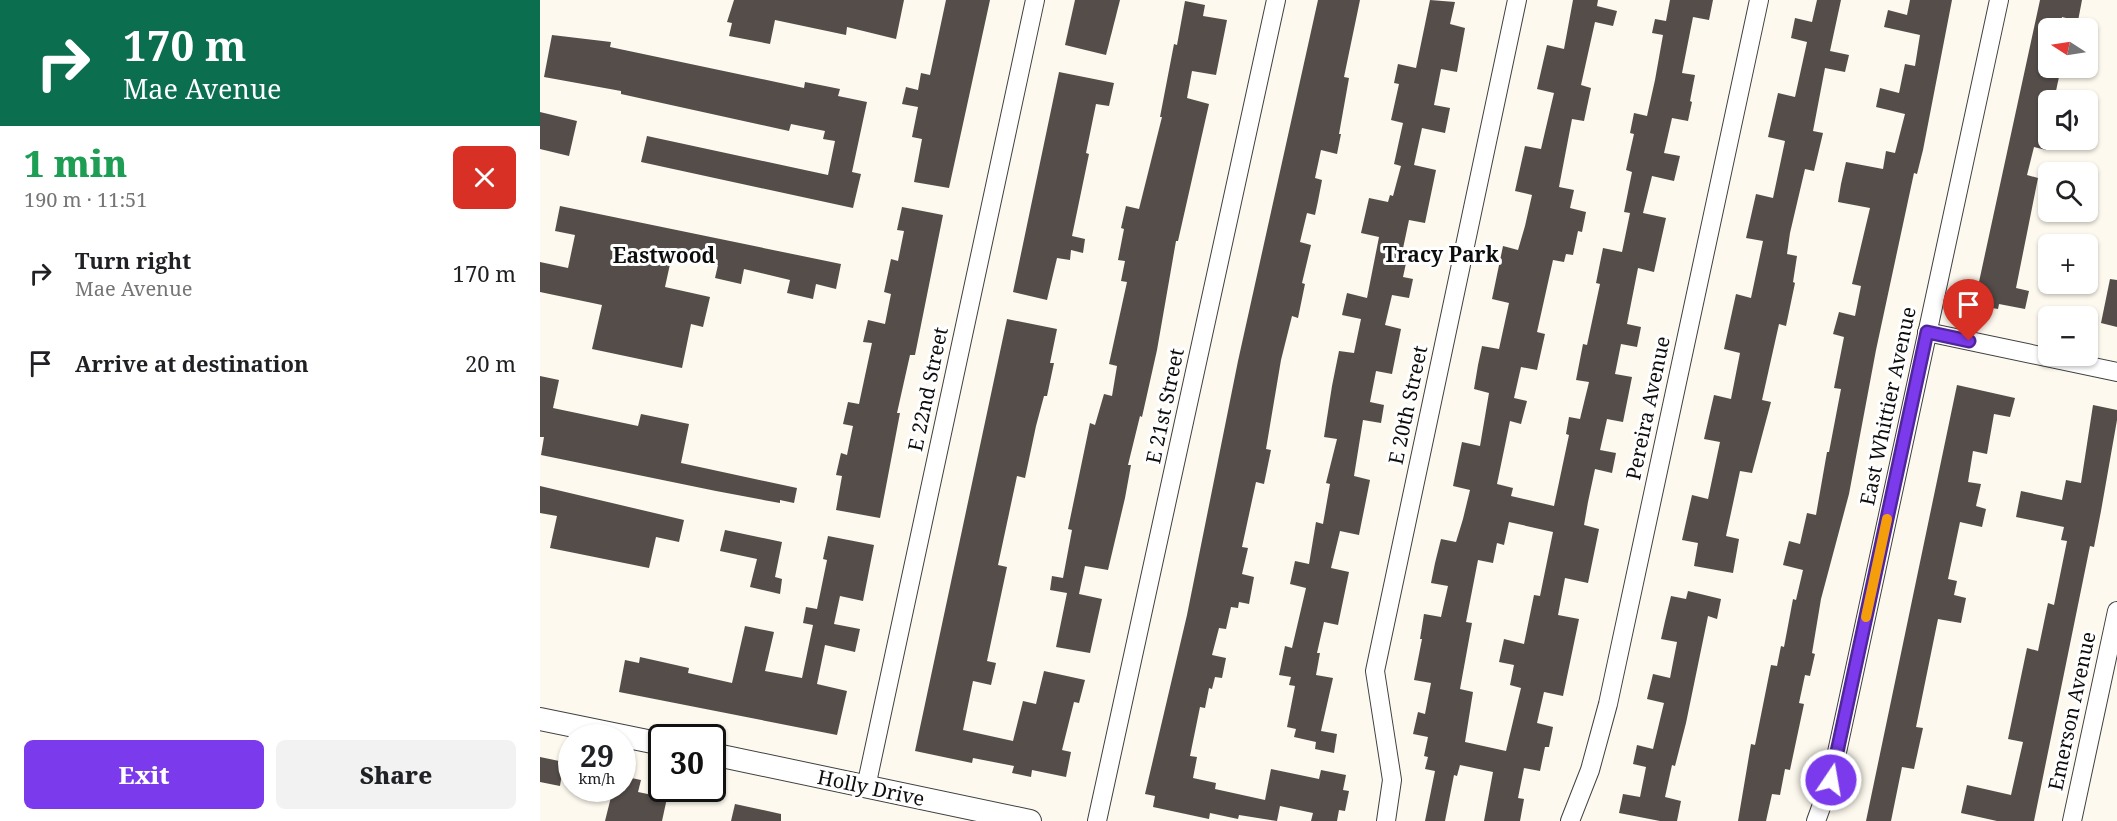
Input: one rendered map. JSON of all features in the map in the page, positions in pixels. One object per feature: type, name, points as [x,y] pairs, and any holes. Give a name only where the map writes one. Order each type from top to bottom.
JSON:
[{"type":"street","name":"E 22nd Street","points":[[866,787],[1035,0]]},
{"type":"street","name":"E 21st Street","points":[[1097,821],[1276,0]]},
{"type":"street","name":"E 20th Street","points":[[1386,821],[1392,780],[1375,671],[1517,0]]},
{"type":"street","name":"Pereira Avenue","points":[[1570,821],[1590,770],[1608,704],[1759,0]]},
{"type":"street","name":"East Whittier Avenue","points":[[1816,821],[1831,780],[2000,0]]},
{"type":"street","points":[[1927,332],[2117,372]]},
{"type":"street","name":"Emerson Avenue","points":[[2072,821],[2117,610]]},
{"type":"street","points":[[540,719],[648,741]]},
{"type":"street","name":"Holly Drive","points":[[726,757],[993,817],[1030,821]]},
{"type":"building","points":[[734,0],[904,0],[896,39],[847,27],[846,35],[775,20],[770,44],[729,36],[732,23],[727,22]]},
{"type":"building","points":[[946,0],[990,0],[949,188],[914,182],[922,139],[912,137],[918,107],[902,104],[906,87],[918,90],[921,73],[930,75]]},
{"type":"building","points":[[1075,0],[1120,0],[1106,55],[1065,45]]},
{"type":"building","points":[[1318,0],[1360,0],[1344,77],[1349,78],[1339,134],[1341,134],[1337,154],[1321,150],[1315,178],[1322,180],[1315,215],[1307,213],[1300,242],[1311,245],[1302,283],[1305,284],[1298,318],[1292,316],[1281,360],[1266,449],[1271,450],[1264,484],[1256,482],[1242,547],[1248,548],[1242,574],[1254,577],[1249,604],[1239,602],[1238,608],[1231,607],[1226,629],[1219,628],[1212,655],[1226,658],[1222,678],[1215,677],[1212,689],[1209,688],[1205,708],[1200,707],[1190,756],[1197,757],[1193,778],[1216,783],[1215,789],[1265,800],[1271,769],[1319,779],[1321,770],[1346,775],[1343,790],[1349,791],[1345,811],[1339,810],[1337,821],[1311,821],[1313,813],[1280,806],[1277,821],[1239,815],[1238,819],[1210,813],[1209,819],[1153,807],[1155,796],[1145,794],[1187,615],[1238,361]]},
{"type":"building","points":[[1430,0],[1455,2],[1450,24],[1465,28],[1457,72],[1441,69],[1434,105],[1450,108],[1445,133],[1422,128],[1414,165],[1436,170],[1425,223],[1409,220],[1402,253],[1408,254],[1403,277],[1413,279],[1409,298],[1392,295],[1385,325],[1401,329],[1392,374],[1376,371],[1370,402],[1384,405],[1381,423],[1363,420],[1354,476],[1370,480],[1359,535],[1340,531],[1331,568],[1349,572],[1338,625],[1324,622],[1317,653],[1320,653],[1316,675],[1333,678],[1321,731],[1337,734],[1334,753],[1315,749],[1316,742],[1294,737],[1296,729],[1287,727],[1295,686],[1289,685],[1291,677],[1279,675],[1285,646],[1292,648],[1306,588],[1290,584],[1295,561],[1309,564],[1316,522],[1323,524],[1330,484],[1326,483],[1337,439],[1324,437],[1332,386],[1339,351],[1354,353],[1361,319],[1342,315],[1347,293],[1367,298],[1379,237],[1361,233],[1369,198],[1388,202],[1390,195],[1393,196],[1401,166],[1394,164],[1403,123],[1391,120],[1399,84],[1394,83],[1398,64],[1416,68]]},
{"type":"building","points":[[1573,0],[1598,0],[1597,6],[1617,11],[1613,26],[1595,22],[1581,85],[1591,88],[1584,121],[1572,119],[1559,187],[1574,190],[1570,208],[1586,212],[1582,232],[1578,231],[1573,255],[1566,254],[1564,262],[1553,260],[1537,332],[1545,334],[1537,370],[1521,367],[1514,398],[1527,401],[1521,424],[1510,421],[1497,484],[1513,488],[1511,496],[1554,506],[1569,435],[1566,434],[1569,417],[1580,419],[1589,382],[1576,380],[1583,344],[1587,345],[1600,284],[1596,283],[1603,248],[1622,252],[1630,213],[1624,212],[1632,172],[1626,170],[1634,134],[1630,133],[1634,113],[1647,116],[1663,35],[1652,33],[1655,19],[1666,21],[1670,0],[1713,0],[1709,20],[1693,17],[1682,73],[1695,75],[1688,121],[1672,118],[1664,153],[1680,156],[1674,181],[1652,176],[1643,213],[1666,218],[1654,272],[1638,268],[1627,324],[1641,327],[1637,347],[1621,344],[1615,374],[1632,377],[1623,422],[1607,419],[1600,450],[1616,453],[1612,473],[1595,469],[1584,525],[1599,529],[1588,583],[1565,578],[1558,615],[1579,619],[1563,696],[1544,692],[1537,723],[1553,727],[1549,747],[1545,747],[1540,771],[1524,768],[1518,798],[1524,799],[1520,821],[1484,821],[1493,772],[1460,765],[1457,776],[1454,775],[1445,821],[1425,821],[1435,771],[1425,769],[1428,757],[1424,756],[1428,737],[1413,734],[1418,712],[1425,714],[1431,683],[1414,680],[1424,614],[1441,617],[1448,586],[1431,583],[1435,563],[1441,539],[1456,542],[1470,490],[1453,486],[1462,442],[1480,446],[1489,393],[1474,389],[1478,365],[1482,346],[1499,349],[1509,303],[1492,299],[1503,246],[1518,250],[1532,195],[1515,191],[1525,146],[1541,149],[1554,93],[1537,89],[1547,45],[1564,49]],"holes":[[[1509,522],[1553,532],[1540,596],[1534,595],[1524,644],[1504,639],[1499,662],[1514,665],[1510,685],[1521,688],[1506,751],[1465,742],[1473,692],[1460,689],[1472,623],[1466,622],[1478,560],[1493,563],[1497,543],[1504,545]]]},
{"type":"building","points":[[1817,0],[1841,0],[1830,51],[1849,55],[1845,72],[1825,68],[1813,131],[1823,133],[1814,171],[1805,169],[1787,254],[1797,256],[1793,282],[1795,283],[1786,326],[1779,324],[1762,400],[1771,402],[1752,473],[1740,471],[1726,536],[1739,539],[1733,573],[1694,566],[1698,543],[1682,540],[1692,495],[1708,499],[1720,442],[1704,439],[1714,395],[1731,399],[1740,353],[1724,349],[1736,294],[1751,298],[1763,241],[1746,238],[1756,194],[1773,198],[1785,141],[1768,137],[1778,93],[1795,97],[1807,42],[1791,38],[1795,18],[1812,22]]},
{"type":"building","points":[[1910,0],[1952,0],[1923,150],[1917,174],[1914,173],[1876,350],[1849,494],[1821,599],[1812,653],[1815,654],[1810,676],[1805,675],[1799,703],[1804,704],[1790,770],[1785,769],[1780,795],[1772,794],[1766,821],[1738,821],[1751,744],[1755,745],[1771,665],[1777,666],[1781,646],[1784,647],[1793,599],[1796,600],[1803,570],[1783,565],[1789,541],[1800,544],[1807,513],[1816,515],[1827,452],[1829,452],[1841,389],[1834,388],[1844,337],[1833,334],[1839,312],[1855,316],[1861,286],[1852,284],[1870,208],[1838,202],[1841,184],[1846,162],[1883,169],[1886,151],[1895,153],[1905,114],[1876,107],[1880,88],[1899,93],[1905,64],[1915,66],[1920,35],[1884,27],[1888,10],[1907,15]]},
{"type":"building","points":[[2040,0],[2082,0],[2079,18],[2038,18],[2038,78],[2059,78],[2056,90],[2038,90],[2038,148],[2034,147],[2027,175],[2038,178],[2016,288],[2029,291],[2025,309],[1999,304],[1998,309],[1974,305]]},
{"type":"building","points":[[1185,1],[1205,5],[1203,16],[1227,20],[1216,75],[1192,71],[1187,98],[1209,104],[1178,241],[1176,241],[1157,350],[1142,417],[1140,416],[1128,465],[1131,465],[1125,498],[1108,570],[1085,566],[1079,594],[1102,599],[1090,653],[1056,647],[1067,593],[1050,590],[1052,576],[1063,578],[1072,530],[1068,529],[1090,423],[1095,425],[1104,394],[1112,396],[1117,366],[1109,364],[1127,282],[1121,281],[1125,261],[1118,260],[1124,229],[1121,228],[1126,206],[1139,209],[1162,117],[1160,117],[1174,44],[1177,45]]},
{"type":"building","points":[[552,35],[611,42],[610,47],[804,88],[805,82],[840,89],[838,96],[867,102],[852,172],[861,174],[853,208],[641,162],[647,136],[828,175],[835,141],[823,139],[825,131],[791,124],[789,131],[621,94],[621,91],[544,77]]},
{"type":"building","points":[[1059,72],[1114,83],[1109,106],[1096,104],[1086,153],[1089,154],[1072,236],[1085,239],[1083,253],[1071,250],[1070,260],[1057,258],[1047,300],[1013,292]]},
{"type":"building","points":[[540,112],[577,121],[569,156],[540,149]]},
{"type":"building","points":[[560,206],[841,264],[836,289],[816,284],[813,299],[787,293],[790,280],[744,269],[741,284],[715,278],[718,265],[672,255],[665,287],[710,297],[703,327],[691,324],[682,368],[592,349],[602,305],[540,292],[540,262],[568,268],[575,235],[555,231]]},
{"type":"building","points":[[902,207],[943,215],[915,355],[910,355],[897,413],[900,413],[880,518],[836,510],[842,476],[836,475],[841,453],[847,455],[853,426],[843,424],[848,402],[859,404],[872,343],[863,342],[868,320],[885,324],[891,294],[884,292],[891,259],[898,261],[904,231],[897,230]]},
{"type":"building","points":[[2110,279],[2117,280],[2117,327],[2101,323]]},
{"type":"building","points":[[1007,319],[1057,329],[1050,363],[1054,363],[1047,396],[1044,396],[1036,426],[1025,478],[1017,476],[998,565],[1007,567],[987,661],[996,663],[991,685],[973,681],[963,730],[1013,741],[1023,701],[1036,704],[1044,671],[1085,680],[1079,703],[1074,702],[1062,750],[1071,752],[1066,777],[1032,770],[1031,777],[1012,773],[1014,766],[973,758],[972,763],[915,751]]},
{"type":"building","points":[[540,376],[559,380],[553,408],[638,426],[641,414],[689,424],[681,463],[797,488],[794,503],[780,500],[780,503],[716,491],[541,455],[544,437],[540,437]]},
{"type":"building","points":[[1957,385],[2015,398],[2010,417],[1994,414],[1987,454],[1973,451],[1968,482],[1981,484],[1976,506],[1986,509],[1982,527],[1960,522],[1948,579],[1957,581],[1954,595],[1966,598],[1961,623],[1938,619],[1916,727],[1923,728],[1914,769],[1902,767],[1891,821],[1866,821]]},
{"type":"building","points":[[2093,405],[2117,410],[2117,420],[2094,547],[2090,546],[2034,821],[1997,821],[1961,813],[1967,785],[2011,795],[2023,742],[2008,739],[2027,648],[2038,651],[2048,603],[2054,605],[2067,541],[2061,540],[2064,527],[2016,517],[2021,491],[2062,500],[2066,480],[2081,483]]},
{"type":"building","points":[[540,486],[684,520],[679,542],[656,537],[649,568],[550,548],[557,516],[540,513]]},
{"type":"building","points":[[725,530],[782,542],[775,577],[782,579],[780,594],[750,587],[757,559],[720,551]]},
{"type":"building","points":[[828,536],[874,545],[863,601],[840,596],[834,624],[860,629],[855,652],[825,645],[817,684],[847,691],[837,735],[619,692],[625,660],[639,663],[640,657],[689,668],[688,673],[732,683],[745,626],[774,632],[765,671],[802,678],[813,625],[803,623],[806,607],[817,609],[827,560],[823,559]]},
{"type":"building","points":[[1688,591],[1721,599],[1717,619],[1708,616],[1686,723],[1675,766],[1672,765],[1665,797],[1681,801],[1677,821],[1660,821],[1619,813],[1623,794],[1640,797],[1646,767],[1633,764],[1637,745],[1653,749],[1664,703],[1647,699],[1653,674],[1670,678],[1677,642],[1661,639],[1665,621],[1671,596],[1686,599]]},
{"type":"building","points":[[540,757],[558,761],[558,786],[540,782]]},
{"type":"building","points":[[636,779],[641,780],[638,792],[648,794],[648,802],[666,802],[662,821],[605,821],[610,802],[636,802]]},
{"type":"building","points":[[735,804],[781,814],[781,821],[731,821]]},
{"type":"slow traffic","points":[[1866,617],[1887,519]]},
{"type":"district","name":"Tracy Park","points":[[1441,255]]},
{"type":"district","name":"Eastwood","points":[[664,256]]},
{"type":"route","points":[[1831,780],[1927,332],[1969,341]]}]
